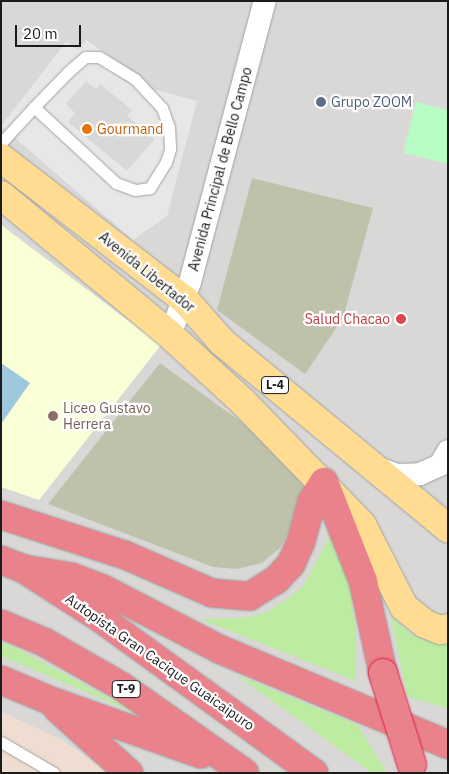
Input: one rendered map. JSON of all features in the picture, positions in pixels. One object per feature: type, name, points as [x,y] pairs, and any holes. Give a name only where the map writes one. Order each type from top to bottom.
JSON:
[{"type":"highway","points":[[1,515],[125,555],[212,593],[250,596],[276,580],[291,564],[301,542],[312,501],[324,482]]},
{"type":"highway","points":[[324,482],[364,580],[383,673],[415,769]]},
{"type":"highway","points":[[12,565],[72,577],[96,586],[219,649],[448,746]]},
{"type":"highway","name":"Autopista Gran Cacique Guaicaipuro","points":[[12,565],[100,618],[314,773]]},
{"type":"highway","name":"T-9","points":[[1,624],[44,642],[121,686],[244,772]]},
{"type":"highway","points":[[1,680],[51,702],[138,730],[244,772]]},
{"type":"highway","points":[[51,702],[129,773]]},
{"type":"highway","points":[[379,716],[448,727]]},
{"type":"main road","name":"Avenida Libertador","points":[[1,158],[185,300],[222,342],[448,528]]},
{"type":"main road","name":"L-4","points":[[1,195],[170,335],[324,482]]},
{"type":"main road","points":[[324,482],[362,525],[404,608],[425,624],[441,630],[448,628]]},
{"type":"street","name":"Avenida Principal de Bello Campo","points":[[170,335],[185,300],[265,1]]},
{"type":"street","points":[[370,465],[397,475],[420,474],[440,465],[448,451]]},
{"type":"lane","points":[[1,143],[34,107],[85,57],[99,57],[135,79],[162,108],[169,127],[170,148],[166,162],[150,188],[134,190],[116,183],[34,107]]},
{"type":"lane","points":[[1,742],[54,773]]},
{"type":"shaded area","points":[[1,1],[448,1],[448,773],[109,773],[62,740],[1,712]]},
{"type":"shaded area","name":"Gourmand","points":[[86,40],[112,58],[124,81],[197,101],[167,216],[133,240],[1,126],[66,42],[78,50]],"holes":[[[86,81],[96,89],[100,84],[132,110],[127,116],[155,139],[127,171],[68,122],[75,113],[66,104]]]},
{"type":"shaded area","points":[[252,178],[373,208],[343,318],[305,374],[217,310]]},
{"type":"shaded area","name":"Liceo Gustavo Herrera","points":[[1,225],[161,345],[39,500],[1,487]]},
{"type":"shaded area","points":[[160,363],[262,437],[299,472],[304,491],[294,524],[281,547],[262,563],[236,569],[213,567],[48,504]]},
{"type":"shaded area","points":[[1,712],[62,740],[109,773],[1,773]]},
{"type":"green space","points":[[416,102],[448,110],[448,164],[403,153]]},
{"type":"green space","points":[[331,534],[347,572],[356,629],[356,681],[200,619],[245,618],[269,611],[304,585]]},
{"type":"green space","points":[[391,616],[412,635],[438,644],[448,643],[448,709],[407,696]]},
{"type":"green space","points":[[1,642],[14,647],[145,717],[1,656]]},
{"type":"green space","points":[[235,674],[358,725],[387,773],[372,773]]},
{"type":"water","points":[[1,363],[30,383],[1,424]]},
{"type":"place","name":"Grupo ZOOM","points":[[321,102]]},
{"type":"place","name":"Gourmand","points":[[87,129]]},
{"type":"place","name":"Salud Chacao","points":[[401,319]]},
{"type":"place","name":"Liceo Gustavo Herrera","points":[[53,416]]}]
